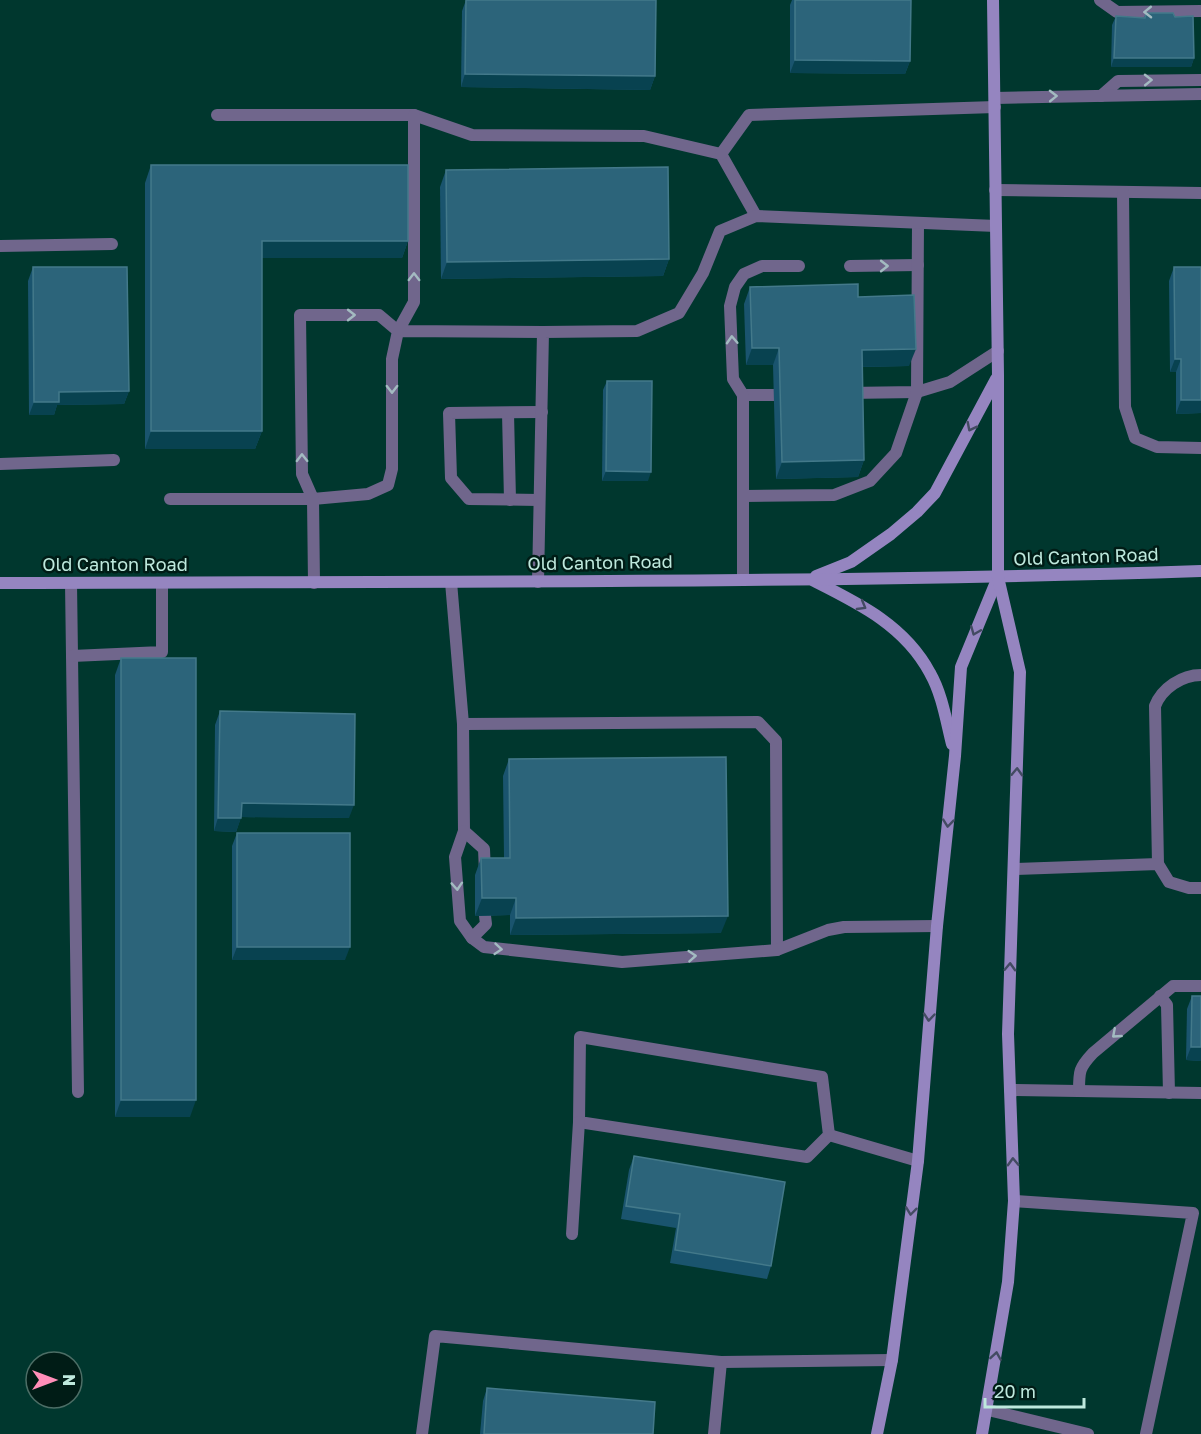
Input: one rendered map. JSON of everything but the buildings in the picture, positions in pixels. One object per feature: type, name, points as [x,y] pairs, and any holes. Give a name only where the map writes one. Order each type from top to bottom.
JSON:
[{"type":"main road","points":[[982,1434],[988,1410],[1008,1282],[1014,1201],[1008,1034],[1020,672],[998,577],[998,351],[993,0]]},
{"type":"main road","points":[[810,579],[851,562],[891,534],[935,493],[998,375]]},
{"type":"main road","name":"Old Canton Road","points":[[0,583],[538,582],[998,577],[1201,571]]},
{"type":"main road","points":[[877,1434],[892,1360],[918,1161],[961,667],[998,577]]},
{"type":"main road","points":[[810,579],[865,606],[896,629],[917,652],[931,675],[942,705],[955,756]]},
{"type":"lane","points":[[1100,0],[1117,12],[1201,11]]},
{"type":"lane","points":[[1101,96],[1118,81],[1201,80]]},
{"type":"lane","points":[[721,154],[749,115],[1101,96],[1201,94]]},
{"type":"lane","points":[[217,115],[414,115],[472,135],[644,136],[721,154],[756,216]]},
{"type":"lane","points":[[170,499],[313,499],[368,494],[388,485],[392,469],[392,359],[398,331],[414,302],[414,115]]},
{"type":"lane","points":[[995,190],[1201,193]]},
{"type":"lane","points":[[1123,192],[1125,407],[1135,438],[1157,447],[1201,448]]},
{"type":"lane","points":[[314,582],[313,499],[302,474],[300,315],[379,315],[398,331],[637,331],[679,313],[703,273],[720,231],[756,216],[996,226]]},
{"type":"lane","points":[[744,496],[834,495],[870,482],[896,453],[917,392],[918,223]]},
{"type":"lane","points":[[0,246],[112,244]]},
{"type":"lane","points":[[850,266],[918,265]]},
{"type":"lane","points":[[743,579],[743,395],[734,379],[730,306],[735,287],[744,274],[762,266],[799,266]]},
{"type":"lane","points":[[538,582],[543,332]]},
{"type":"lane","points":[[832,394],[917,392],[950,382],[998,351]]},
{"type":"lane","points":[[743,395],[797,394]]},
{"type":"lane","points":[[539,500],[469,499],[451,478],[449,413],[542,412]]},
{"type":"lane","points":[[508,413],[510,500]]},
{"type":"lane","points":[[0,464],[114,460]]},
{"type":"lane","points":[[451,582],[463,724],[464,831],[455,857],[460,921],[472,938],[484,947],[621,962],[777,950],[828,930],[844,927],[938,926]]},
{"type":"lane","points":[[71,583],[78,1092]]},
{"type":"lane","points":[[72,656],[162,652],[162,583]]},
{"type":"lane","points":[[1201,675],[1190,675],[1164,691],[1155,705],[1158,864],[1169,882],[1190,888],[1201,888]]},
{"type":"lane","points":[[463,724],[758,722],[776,741],[777,950]]},
{"type":"lane","points":[[464,831],[484,849],[485,875]]},
{"type":"lane","points":[[1014,869],[1158,864]]},
{"type":"lane","points":[[472,938],[486,924],[485,915]]},
{"type":"lane","points":[[1079,1091],[1082,1065],[1160,996],[1173,986],[1201,986]]},
{"type":"lane","points":[[1160,996],[1167,1005],[1169,1093]]},
{"type":"lane","points":[[572,1234],[579,1122],[580,1037],[822,1077],[829,1135]]},
{"type":"lane","points":[[1010,1090],[1201,1093]]},
{"type":"lane","points":[[579,1122],[807,1157],[829,1135]]},
{"type":"lane","points":[[829,1135],[918,1161]]},
{"type":"lane","points":[[1014,1201],[1197,1213],[1146,1434]]},
{"type":"lane","points":[[424,1433],[435,1336],[721,1362],[892,1360]]},
{"type":"lane","points":[[714,1434],[721,1362]]},
{"type":"lane","points":[[988,1410],[1088,1434]]}]
